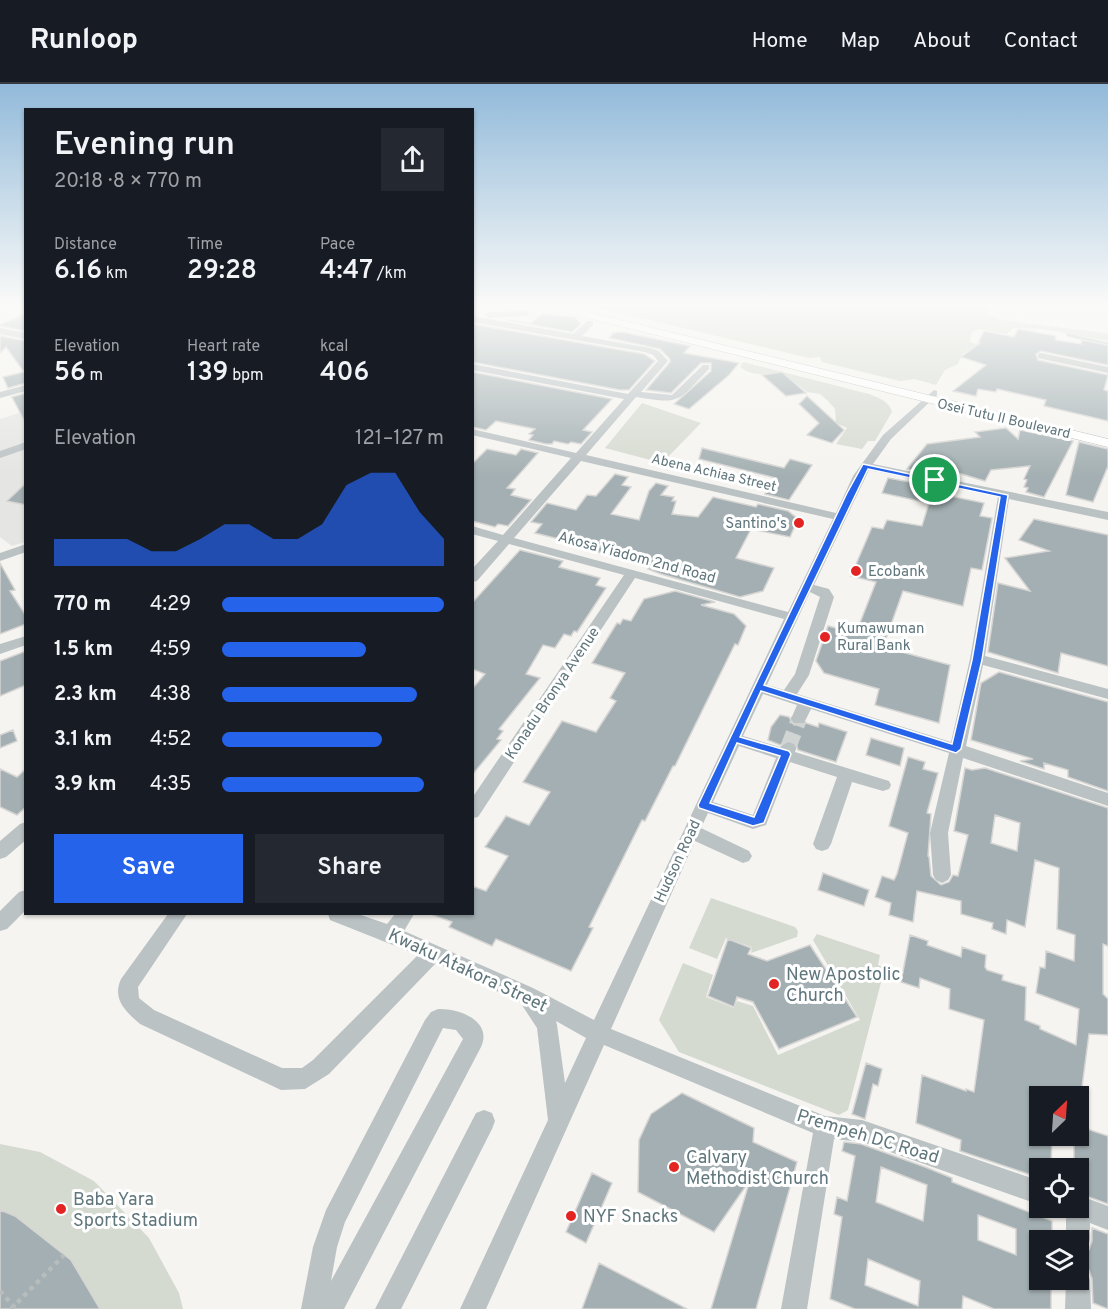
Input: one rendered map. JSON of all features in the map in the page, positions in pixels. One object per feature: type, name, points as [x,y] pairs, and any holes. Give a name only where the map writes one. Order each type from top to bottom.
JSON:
[{"type":"main road","name":"Osei Tutu II Boulevard","points":[[791,363],[1108,435]]},
{"type":"main road","name":"Osei Tutu II Boulevard","points":[[800,363],[1108,443]]},
{"type":"street","points":[[474,576],[582,456],[661,363]]},
{"type":"street","points":[[1075,363],[1108,370]]},
{"type":"street","points":[[474,367],[634,396],[665,399],[675,398],[706,367]]},
{"type":"street","points":[[0,395],[24,389]]},
{"type":"street","name":"Hudson Road","points":[[473,1309],[703,805],[839,517],[866,466],[887,437],[930,396]]},
{"type":"street","name":"Abena Achiaa Street","points":[[474,432],[839,517]]},
{"type":"street","points":[[0,455],[24,446]]},
{"type":"street","points":[[866,466],[1108,516]]},
{"type":"street","points":[[942,875],[939,833],[977,660],[1004,495]]},
{"type":"street","name":"Akosa Yiadom 2nd Road","points":[[474,530],[792,616]]},
{"type":"street","points":[[0,556],[24,549]]},
{"type":"street","name":"Konadu Bronya Avenue","points":[[474,809],[632,573]]},
{"type":"street","points":[[788,696],[802,675],[827,597],[824,592],[806,587]]},
{"type":"street","points":[[0,649],[24,641]]},
{"type":"street","points":[[977,660],[1108,694]]},
{"type":"street","points":[[758,687],[956,749],[1108,800]]},
{"type":"street","points":[[799,719],[806,702]]},
{"type":"street","points":[[734,739],[787,751],[846,774],[883,785]]},
{"type":"street","points":[[703,805],[753,822],[760,820],[787,751]]},
{"type":"street","points":[[822,844],[846,774]]},
{"type":"street","points":[[691,831],[743,856]]},
{"type":"street","points":[[0,852],[17,835]]},
{"type":"street","points":[[0,922],[24,900]]},
{"type":"street","points":[[177,915],[128,984],[129,1002],[147,1017],[281,1079],[305,1077],[321,1067],[433,953]]},
{"type":"street","name":"Kwaku Atakora Street","points":[[340,915],[391,934],[526,995],[598,1033]]},
{"type":"street","points":[[391,934],[404,915]]},
{"type":"street","points":[[526,995],[547,1025],[559,1124]]},
{"type":"street","points":[[314,1309],[325,1247],[334,1218],[432,1027],[438,1019],[448,1018],[470,1026],[474,1040],[330,1309]]},
{"type":"street","name":"Prempeh DC Road","points":[[598,1033],[825,1127],[862,1131],[1029,1189]]},
{"type":"street","points":[[388,1309],[484,1120]]},
{"type":"street","points":[[794,1309],[825,1127]]},
{"type":"street","points":[[1089,1211],[1108,1218]]},
{"type":"street","points":[[1078,1290],[1078,1309]]},
{"type":"path","points":[[0,1291],[14,1308],[64,1255]]},
{"type":"shaded area","points":[[742,363],[748,363],[869,394],[886,403],[892,412],[875,441],[868,441],[862,449],[836,444],[847,428],[836,423],[835,409],[820,394],[807,392],[782,372],[760,374],[740,367]]},
{"type":"shaded area","points":[[827,363],[958,363],[945,370],[936,385],[914,379],[900,381]]},
{"type":"shaded area","points":[[642,403],[701,423],[662,463],[605,448]]},
{"type":"shaded area","points":[[24,411],[24,542],[12,546],[0,537],[0,419]]},
{"type":"shaded area","points":[[711,898],[795,927],[798,931],[797,937],[751,953],[752,947],[726,938],[717,959],[689,948]]},
{"type":"shaded area","points":[[817,934],[880,955],[878,965],[885,967],[848,1110],[839,1115],[679,1052],[659,1020],[683,963],[713,975],[706,997],[734,1008],[737,1001],[753,1006],[778,1055],[860,1020],[813,940]]},
{"type":"shaded area","name":"Baba Yara Sports Stadium","points":[[0,1144],[40,1152],[94,1181],[149,1238],[179,1293],[183,1309],[0,1309]]},
{"type":"building","points":[[18,363],[24,363],[24,372]]},
{"type":"building","points":[[478,363],[653,363],[629,390]]},
{"type":"building","points":[[669,363],[701,363],[671,393],[646,390]]},
{"type":"building","points":[[711,363],[739,363],[729,375],[689,409],[674,404],[711,371]]},
{"type":"building","points":[[980,363],[1053,363],[1108,375],[1104,390],[1108,391],[1108,421],[1044,406],[1046,400],[997,389],[996,392],[978,389],[976,396],[953,391],[986,365]]},
{"type":"building","points":[[24,372],[24,384],[8,388],[3,377]]},
{"type":"building","points":[[474,372],[612,399],[583,430],[592,432],[581,444],[554,441],[552,444],[546,444],[529,440],[533,435],[529,434],[535,429],[496,421],[486,430],[474,427]]},
{"type":"building","points":[[782,372],[806,393],[786,396],[762,375]]},
{"type":"building","points":[[24,394],[24,420],[12,397]]},
{"type":"building","points":[[807,396],[844,430],[832,443],[807,435],[819,423],[799,404]]},
{"type":"building","points":[[1006,428],[1018,439],[1020,430],[1073,441],[1044,497],[1026,492],[1028,488],[1024,487],[1027,480],[1024,479],[1030,466],[991,470],[985,481],[958,473],[955,478],[907,469],[927,444],[980,437],[975,432]]},
{"type":"building","points":[[1079,442],[1108,449],[1108,466],[1093,502],[1066,495]]},
{"type":"building","points":[[702,448],[784,468],[790,459],[812,465],[789,500],[765,494],[776,478],[699,459]]},
{"type":"building","points":[[487,449],[516,455],[521,449],[538,453],[507,488],[515,489],[511,495],[531,500],[508,526],[498,524],[495,527],[474,522],[474,462]]},
{"type":"building","points":[[615,474],[628,477],[622,485],[631,487],[611,514],[639,520],[649,491],[656,483],[668,486],[661,495],[674,497],[672,501],[676,501],[672,514],[698,517],[713,497],[756,507],[758,504],[788,511],[798,519],[790,537],[751,529],[736,558],[774,568],[763,591],[740,597],[661,574],[648,569],[650,567],[591,550],[591,547],[535,533],[542,524],[531,522],[547,503],[576,510],[587,495],[596,496]]},
{"type":"building","points":[[888,478],[948,489],[945,495],[984,503],[980,516],[992,518],[982,570],[971,568],[963,606],[903,591],[883,647],[950,665],[939,723],[875,705],[879,689],[824,673],[816,661],[828,626],[856,633],[876,582],[851,576],[872,527],[883,529],[887,520],[922,526],[929,503],[882,493]]},
{"type":"building","points":[[24,485],[24,505],[7,501]]},
{"type":"building","points":[[1034,519],[1108,535],[1108,666],[1061,653],[1058,673],[988,652],[998,583],[1030,591],[1005,558],[1049,551],[1019,540]]},
{"type":"building","points":[[520,550],[563,561],[559,567],[600,578],[596,585],[606,588],[577,632],[574,631],[571,636],[564,634],[555,648],[543,645],[526,674],[540,678],[499,729],[503,731],[497,739],[501,740],[474,773],[474,687],[485,674],[474,670],[474,601]]},
{"type":"building","points":[[0,563],[15,590],[10,591],[24,613],[24,625],[0,634]]},
{"type":"building","points":[[675,591],[715,602],[701,605],[734,614],[746,626],[675,766],[645,821],[642,820],[589,927],[593,928],[571,971],[496,939],[492,946],[449,927],[452,922],[434,915],[474,915],[474,887],[486,891],[508,856],[485,847],[506,816],[529,825],[550,792],[523,782],[562,721],[596,732],[616,701],[610,698],[625,673],[592,663],[617,623],[620,624],[623,619],[631,621],[644,599]]},
{"type":"building","points":[[24,652],[24,686],[0,696],[0,661]]},
{"type":"building","points":[[999,672],[1108,702],[1108,791],[1068,777],[1068,770],[1044,763],[1044,769],[1020,761],[1033,759],[971,740],[981,683]]},
{"type":"building","points":[[780,715],[789,717],[794,725],[806,723],[818,727],[819,723],[847,732],[836,762],[798,750],[796,743],[789,740],[780,745],[768,740],[771,727]]},
{"type":"building","points":[[13,730],[17,741],[0,748],[0,735]]},
{"type":"building","points":[[871,738],[904,748],[900,766],[866,755]]},
{"type":"building","points":[[908,757],[925,762],[923,769],[938,773],[927,813],[931,814],[928,856],[931,876],[941,885],[949,882],[953,875],[958,876],[968,835],[954,831],[965,768],[972,770],[985,768],[1108,808],[1108,946],[1103,944],[1103,994],[1108,999],[1108,1035],[1089,1034],[1082,1086],[1029,1086],[1029,1146],[1052,1146],[1051,1158],[1029,1158],[1029,1174],[960,1151],[961,1140],[916,1123],[922,1075],[974,1092],[984,1020],[949,1009],[950,989],[920,978],[919,988],[901,982],[910,935],[928,941],[927,945],[961,957],[962,947],[986,955],[987,970],[1003,975],[1002,980],[1026,987],[1025,1020],[1076,1045],[1079,1009],[1036,993],[1040,967],[1045,968],[1046,951],[1074,961],[1075,935],[1057,929],[1059,868],[1035,860],[1025,927],[1007,920],[1006,934],[992,929],[993,923],[961,914],[961,901],[917,891],[913,922],[889,915],[891,903],[875,897],[882,876],[894,880],[908,833],[889,826]],"holes":[[[995,815],[1020,823],[1017,851],[991,843]]]},
{"type":"building","points":[[0,769],[17,777],[24,771],[24,809],[17,815],[0,807]]},
{"type":"building","points":[[823,873],[869,890],[864,906],[818,890]]},
{"type":"building","name":"New Apostolic Church","points":[[728,939],[751,948],[748,954],[767,961],[810,945],[857,1017],[779,1049],[753,1002],[737,997],[734,1007],[708,996]]},
{"type":"building","points":[[866,1063],[882,1069],[878,1086],[873,1084],[865,1119],[852,1114]]},
{"type":"building","points":[[682,1093],[754,1128],[753,1142],[797,1162],[756,1309],[711,1309],[750,1180],[714,1232],[638,1192],[639,1140],[651,1114]]},
{"type":"building","points":[[1089,1130],[1108,1136],[1108,1204],[1089,1197],[1089,1158],[1074,1158],[1074,1146],[1089,1146]]},
{"type":"building","points":[[844,1142],[861,1144],[925,1167],[952,1178],[952,1182],[1029,1212],[1029,1218],[1044,1218],[1052,1221],[1052,1230],[1029,1230],[1029,1290],[1051,1290],[1051,1309],[994,1309],[963,1296],[962,1309],[855,1309],[830,1299],[842,1217],[834,1214],[837,1197],[847,1201],[855,1156],[842,1151]],"holes":[[[881,1167],[927,1185],[923,1221],[876,1202]],[[978,1215],[1016,1229],[1016,1255],[978,1240]],[[868,1259],[920,1281],[918,1306],[865,1285]]]},
{"type":"building","points":[[592,1173],[612,1183],[586,1243],[566,1232]]},
{"type":"building","points":[[0,1210],[15,1216],[71,1260],[100,1309],[0,1309]]},
{"type":"building","points":[[1092,1228],[1108,1234],[1108,1309],[1093,1303],[1092,1279],[1089,1270],[1089,1250]]},
{"type":"building","points":[[599,1263],[687,1309],[582,1309]]},
{"type":"tunnel","points":[[788,748],[799,719]]},
{"type":"place","name":"Santino's","points":[[799,523]]},
{"type":"place","name":"Ecobank","points":[[856,571]]},
{"type":"place","name":"Kumawuman Rural Bank","points":[[825,637]]},
{"type":"place","name":"New Apostolic Church","points":[[774,984]]},
{"type":"place","name":"Calvary Methodist Church","points":[[674,1167]]},
{"type":"place","name":"Baba Yara Sports Stadium","points":[[61,1209]]},
{"type":"place","name":"NYF Snacks","points":[[571,1216]]},
{"type":"route","points":[[935,480],[866,466],[850,493],[758,687],[703,805],[753,822],[760,820],[786,754],[734,739],[758,687],[956,749],[977,660],[1004,495],[935,480]]}]
